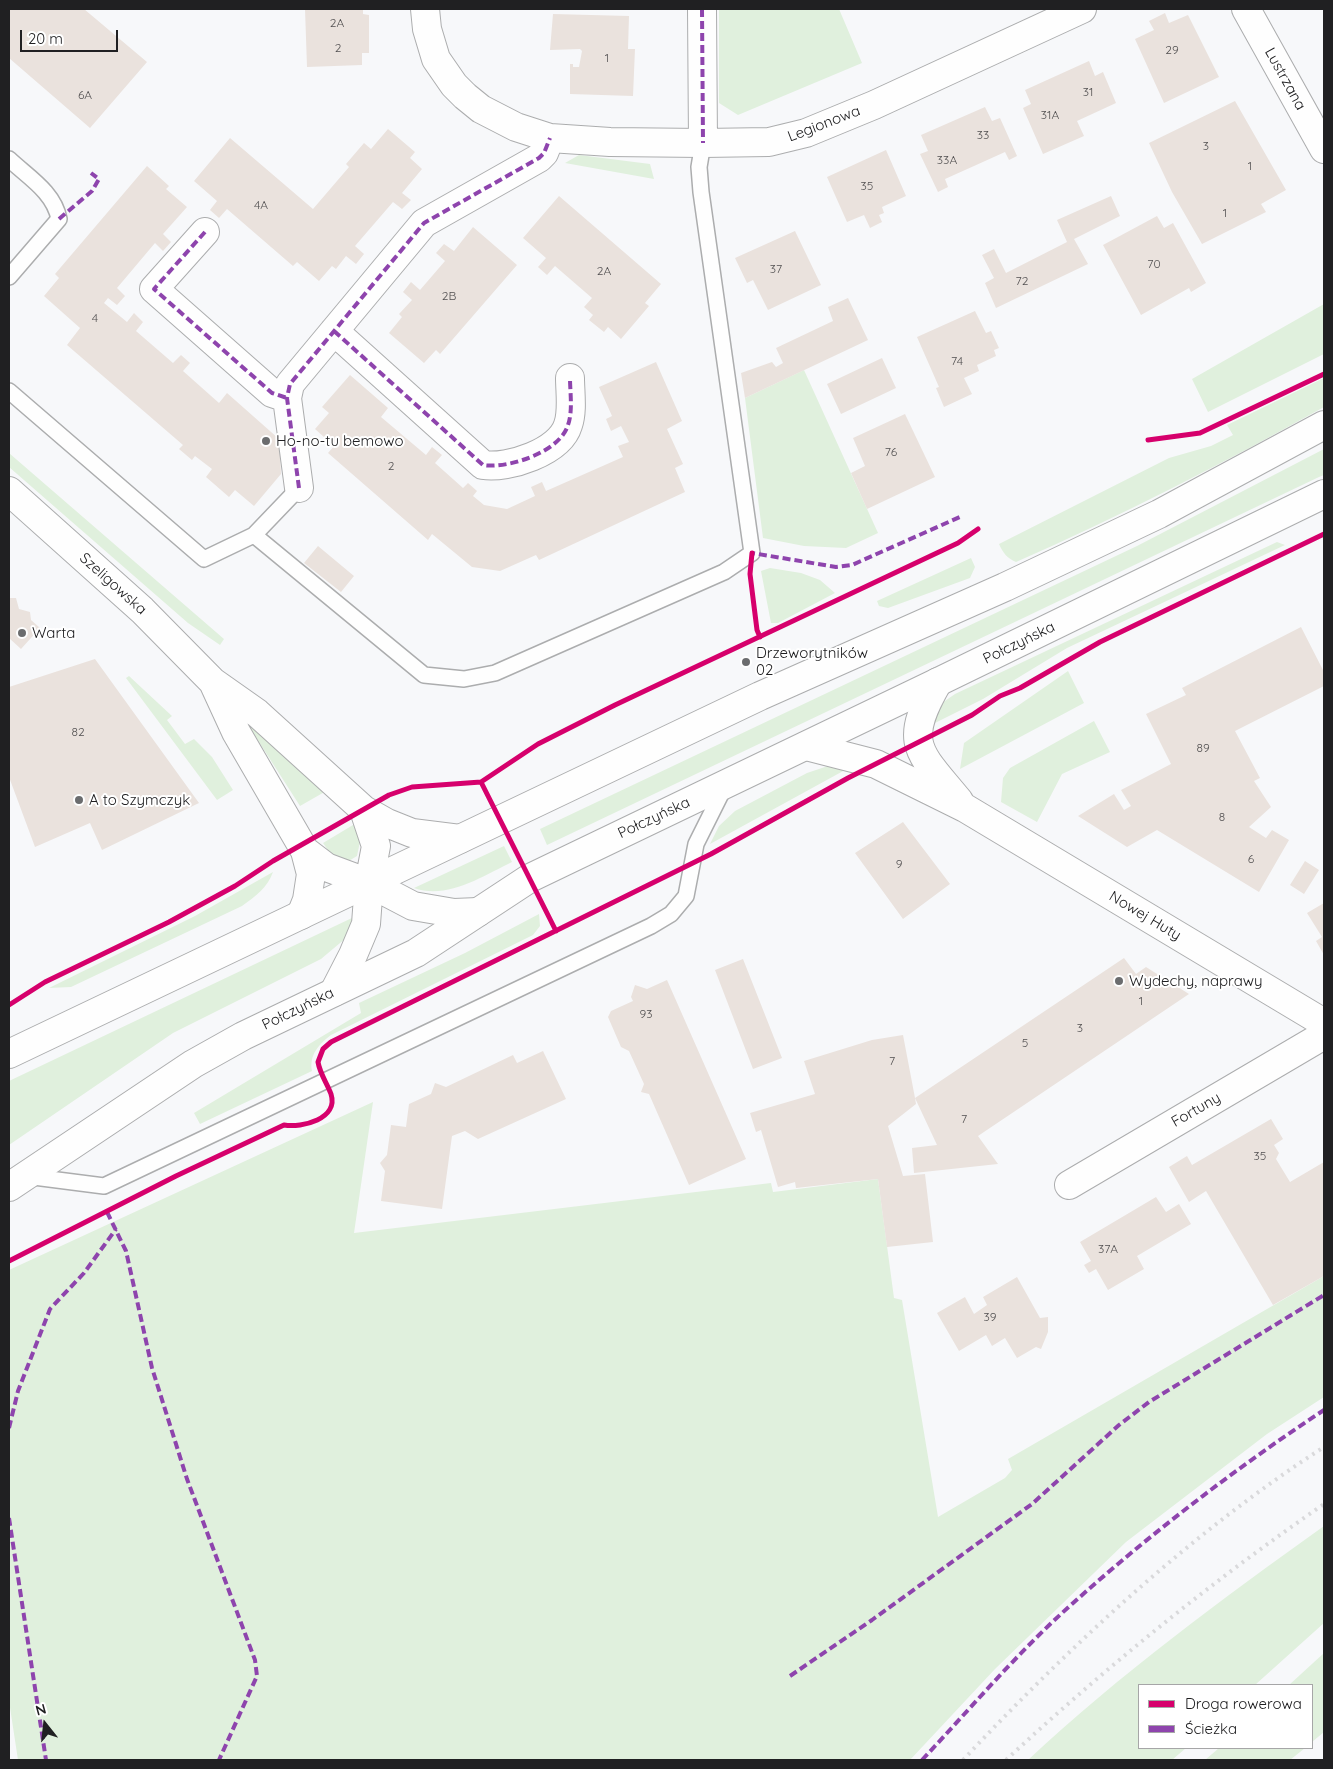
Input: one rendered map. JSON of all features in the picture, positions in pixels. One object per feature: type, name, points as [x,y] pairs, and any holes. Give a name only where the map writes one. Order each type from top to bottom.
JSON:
[{"type":"street","name":"Legionowa","points":[[425,9],[427,29],[436,59],[454,84],[481,109],[516,127],[550,138],[610,142],[703,143],[769,142],[806,133],[874,105],[1082,9]]},
{"type":"street","points":[[702,9],[703,143]]},
{"type":"street","name":"Lustrzana","points":[[1246,9],[1324,148]]},
{"type":"street","points":[[299,488],[287,398],[290,384],[424,223],[539,158],[544,153],[550,138]]},
{"type":"street","points":[[205,232],[154,289],[272,393],[287,398]]},
{"type":"street","points":[[334,331],[483,465],[497,467],[522,459],[549,448],[562,437],[569,424],[570,378]]},
{"type":"street","points":[[9,1054],[801,677],[1005,587],[1251,466],[1324,425]]},
{"type":"street","name":"Szeligowska","points":[[9,491],[142,610],[213,682],[257,713],[364,810],[387,823],[412,833],[460,839]]},
{"type":"street","name":"Połczyńska","points":[[17,1181],[193,1064],[243,1036],[416,953],[549,868],[806,746],[1324,494]]},
{"type":"street","name":"Szeligowska","points":[[213,682],[236,732],[305,851],[311,874],[307,900],[301,915]]},
{"type":"street","name":"Nowej Huty","points":[[938,682],[924,707],[917,727],[917,743],[922,757],[965,808]]},
{"type":"street","name":"Nowej Huty","points":[[806,746],[876,764],[965,808],[1324,1024]]},
{"type":"street","name":"Szeligowska","points":[[334,992],[353,956],[366,924],[369,882],[376,846],[364,810]]},
{"type":"street","name":"Szeligowska","points":[[305,851],[326,867],[369,882],[413,906],[454,913],[478,912]]},
{"type":"street","name":"Fortuny","points":[[1068,1185],[1324,1035]]},
{"type":"lane","points":[[254,535],[424,675],[464,680],[495,673],[724,572],[752,553],[701,192],[699,167],[703,143]]},
{"type":"lane","points":[[9,160],[47,193],[56,206],[59,219],[9,277]]},
{"type":"lane","points":[[9,391],[204,559],[254,535],[299,488]]},
{"type":"lane","points":[[17,1181],[104,1186],[651,926],[671,914],[686,896],[696,844],[726,784]]},
{"type":"green space","points":[[719,9],[839,9],[862,63],[738,115],[719,103]]},
{"type":"green space","points":[[579,155],[650,164],[654,179],[565,163]]},
{"type":"green space","points":[[1324,304],[1324,354],[1208,412],[1192,379]]},
{"type":"green space","points":[[804,370],[878,533],[846,548],[804,546],[763,538],[745,398]]},
{"type":"green space","points":[[1324,378],[1324,407],[1210,469],[1133,508],[1016,562],[1004,553],[999,544],[1169,458],[1211,446],[1233,435],[1227,425]]},
{"type":"green space","points":[[1324,449],[1324,475],[547,845],[540,829],[1137,546]]},
{"type":"green space","points":[[9,453],[224,639],[220,645],[188,623],[9,467]]},
{"type":"green space","points":[[1277,542],[1285,545],[1067,648],[983,699],[927,727],[942,703],[955,694]]},
{"type":"green space","points":[[971,558],[975,567],[970,578],[888,608],[879,606],[877,601]]},
{"type":"green space","points":[[770,568],[801,573],[820,580],[835,593],[778,623],[771,623],[761,571]]},
{"type":"green space","points":[[1068,671],[1084,703],[960,769],[964,743]]},
{"type":"green space","points":[[129,676],[172,716],[167,720],[185,744],[194,739],[212,757],[233,790],[217,800],[126,678]]},
{"type":"green space","points":[[1094,721],[1110,752],[1062,774],[1037,822],[1001,802],[1003,778],[1010,768]]},
{"type":"green space","points":[[251,725],[328,790],[300,806],[250,728]]},
{"type":"green space","points":[[856,764],[710,844],[719,826],[735,811],[807,773],[831,765]]},
{"type":"green space","points":[[358,822],[361,837],[357,856],[347,862],[330,853],[323,843]]},
{"type":"green space","points":[[504,846],[512,862],[477,880],[452,889],[439,891],[426,891],[414,888]]},
{"type":"green space","points":[[273,872],[264,887],[242,906],[71,987],[49,988],[195,916]]},
{"type":"green space","points":[[539,914],[540,926],[533,935],[331,1035],[316,1050],[311,1065],[312,1071],[200,1124],[194,1113],[361,1013],[359,1003],[465,953]]},
{"type":"green space","points":[[354,917],[346,938],[321,959],[173,1033],[9,1145],[9,1081]]},
{"type":"green space","points":[[373,1102],[354,1233],[771,1183],[773,1192],[878,1179],[894,1298],[902,1300],[938,1517],[1005,1478],[1012,1470],[1008,1459],[1324,1276],[1324,1397],[1267,1434],[1126,1542],[995,1669],[910,1760],[18,1760],[9,1701],[9,1270]]},
{"type":"green space","points":[[1324,1526],[1324,1623],[1256,1684],[1138,1684],[1138,1749],[1185,1749],[1172,1760],[1028,1760],[1135,1667]]},
{"type":"green space","points":[[1324,1653],[1324,1732],[1313,1741],[1313,1684],[1290,1684]]},
{"type":"green space","points":[[1218,1749],[1304,1749],[1290,1760],[1205,1760]]},
{"type":"building","points":[[9,9],[84,9],[147,62],[90,128],[9,58]]},
{"type":"building","points":[[305,9],[363,9],[363,14],[369,15],[369,53],[362,53],[362,65],[307,67]]},
{"type":"building","points":[[1165,13],[1169,23],[1188,15],[1219,77],[1164,103],[1135,39],[1154,30],[1149,21]]},
{"type":"building","points":[[553,14],[629,16],[628,49],[635,49],[633,96],[570,94],[570,64],[573,64],[573,67],[579,67],[582,51],[580,49],[550,50]]},
{"type":"building","points":[[1089,61],[1095,76],[1103,72],[1116,103],[1077,121],[1084,136],[1043,154],[1023,108],[1031,104],[1025,90]]},
{"type":"building","points":[[1235,101],[1286,190],[1261,204],[1266,212],[1202,244],[1172,192],[1149,143]]},
{"type":"building","points":[[985,107],[992,121],[1000,118],[1017,156],[1009,160],[1005,152],[945,179],[948,187],[938,192],[920,154],[928,151],[921,135]]},
{"type":"building","points":[[388,129],[415,152],[410,158],[422,169],[402,193],[411,200],[402,209],[393,202],[355,246],[364,254],[356,264],[346,256],[336,269],[332,266],[319,281],[297,262],[293,266],[227,209],[219,218],[210,210],[217,201],[194,181],[230,138],[313,209],[349,167],[346,164],[364,143],[371,149]]},
{"type":"building","points":[[886,150],[906,196],[882,207],[884,213],[879,215],[882,222],[870,228],[864,215],[847,222],[827,177]]},
{"type":"building","points":[[147,166],[169,186],[166,189],[187,207],[163,234],[171,242],[163,251],[155,243],[117,288],[125,296],[117,305],[108,298],[104,303],[127,322],[134,313],[143,322],[136,331],[173,363],[181,355],[190,363],[183,371],[219,403],[227,393],[279,439],[281,474],[254,506],[235,490],[229,497],[206,477],[212,469],[195,456],[192,460],[179,449],[183,445],[67,345],[80,328],[44,296],[59,278],[55,274]]},
{"type":"building","points":[[559,196],[661,284],[645,303],[649,306],[621,339],[608,327],[604,332],[589,320],[593,315],[584,307],[592,298],[555,266],[547,275],[538,267],[546,258],[523,238]]},
{"type":"building","points":[[1111,196],[1120,216],[1074,239],[1088,264],[996,308],[985,283],[994,278],[982,255],[994,249],[1006,273],[1067,242],[1057,220]]},
{"type":"building","points":[[1157,216],[1164,228],[1173,223],[1206,283],[1191,292],[1189,288],[1141,315],[1103,245]]},
{"type":"building","points":[[473,227],[517,265],[440,354],[436,350],[424,363],[389,333],[402,317],[399,314],[412,300],[403,292],[411,282],[420,290],[445,261],[436,253],[444,244],[454,251]]},
{"type":"building","points":[[795,231],[821,285],[768,310],[753,280],[747,283],[735,258]]},
{"type":"building","points":[[848,298],[868,340],[745,398],[741,373],[772,362],[776,367],[783,363],[776,348],[833,321],[828,307]]},
{"type":"building","points":[[975,311],[986,333],[991,331],[999,348],[994,350],[996,356],[977,365],[979,371],[964,378],[972,394],[944,407],[936,388],[939,387],[917,337]]},
{"type":"building","points":[[882,358],[896,388],[841,414],[827,384]]},
{"type":"building","points":[[656,362],[682,421],[667,429],[683,464],[675,468],[685,492],[539,560],[536,555],[500,571],[472,567],[432,534],[428,540],[328,453],[334,446],[315,429],[329,413],[322,407],[350,375],[388,408],[381,417],[426,455],[432,447],[442,455],[435,463],[463,488],[468,483],[477,491],[473,496],[484,505],[507,509],[535,496],[531,487],[542,482],[546,491],[623,457],[618,446],[629,442],[621,426],[611,431],[606,419],[612,416],[599,387]]},
{"type":"building","points":[[905,414],[935,477],[867,509],[851,473],[865,466],[853,438]]},
{"type":"building","points":[[318,546],[354,576],[341,592],[304,563]]},
{"type":"building","points":[[9,598],[16,598],[19,609],[30,612],[31,620],[40,628],[21,649],[9,638]]},
{"type":"building","points":[[1301,627],[1324,672],[1324,686],[1235,731],[1260,778],[1254,781],[1271,807],[1249,827],[1266,838],[1272,830],[1289,840],[1259,892],[1157,830],[1127,847],[1078,816],[1114,794],[1124,810],[1131,806],[1121,790],[1171,764],[1146,714],[1186,695],[1182,688]]},
{"type":"building","points":[[95,659],[199,803],[102,850],[90,823],[35,847],[9,777],[9,687]]},
{"type":"building","points":[[903,822],[950,884],[903,919],[855,853]]},
{"type":"building","points":[[1305,861],[1319,870],[1304,894],[1290,885]]},
{"type":"building","points":[[1324,903],[1324,955],[1316,941],[1322,937],[1307,913]]},
{"type":"building","points":[[1124,958],[1136,974],[1146,967],[1189,994],[978,1136],[998,1164],[914,1173],[912,1148],[937,1145],[915,1098]]},
{"type":"building","points":[[743,959],[782,1058],[753,1069],[715,970]]},
{"type":"building","points":[[667,980],[746,1159],[689,1185],[649,1094],[641,1092],[644,1084],[629,1051],[621,1047],[608,1017],[611,1011],[633,1001],[631,997],[635,985],[647,989]]},
{"type":"building","points":[[903,1035],[916,1104],[888,1126],[903,1176],[925,1174],[933,1242],[887,1247],[878,1179],[796,1188],[795,1182],[778,1187],[761,1130],[756,1132],[750,1113],[815,1094],[804,1061],[872,1040]]},
{"type":"building","points":[[543,1051],[566,1099],[478,1139],[465,1131],[452,1136],[442,1209],[381,1201],[385,1171],[380,1163],[387,1155],[391,1125],[406,1127],[409,1104],[431,1094],[435,1083],[446,1087],[513,1055],[517,1063]]},
{"type":"building","points":[[1271,1119],[1283,1139],[1274,1145],[1279,1153],[1276,1159],[1290,1182],[1324,1162],[1324,1276],[1273,1305],[1206,1191],[1189,1202],[1169,1167],[1187,1156],[1192,1165]]},
{"type":"building","points":[[1156,1197],[1166,1212],[1179,1204],[1191,1224],[1137,1256],[1144,1269],[1108,1290],[1096,1269],[1089,1273],[1084,1265],[1091,1261],[1080,1242]]},
{"type":"building","points":[[1017,1277],[1040,1318],[1048,1317],[1048,1332],[1041,1349],[1036,1347],[1017,1358],[1005,1338],[992,1346],[986,1335],[959,1351],[937,1313],[965,1297],[974,1314],[987,1305],[983,1297]]},
{"type":"railway","points":[[963,1760],[1089,1633],[1180,1553],[1275,1480],[1324,1447]]},
{"type":"railway","points":[[1006,1760],[1160,1626],[1324,1504]]},
{"type":"marked path","points":[[702,9],[703,143]]},
{"type":"marked path","points":[[299,488],[287,398],[290,384],[424,223],[539,158],[544,153],[550,138]]},
{"type":"marked path","points":[[59,219],[92,191],[99,179],[91,173]]},
{"type":"marked path","points":[[205,232],[154,289],[272,393],[287,398]]},
{"type":"marked path","points":[[334,331],[483,465],[494,466],[519,461],[532,457],[555,443],[563,435],[570,420],[570,378]]},
{"type":"marked path","points":[[752,558],[752,553],[836,567],[852,565],[962,516]]},
{"type":"marked path","points":[[107,1212],[126,1251],[152,1368],[187,1479],[255,1660],[257,1676],[219,1760]]},
{"type":"marked path","points":[[9,1428],[18,1391],[50,1309],[84,1273],[116,1229]]},
{"type":"marked path","points":[[790,1676],[872,1620],[1032,1504],[1119,1425],[1149,1402],[1324,1295]]},
{"type":"marked path","points":[[922,1760],[995,1680],[1072,1604],[1194,1502],[1324,1410]]},
{"type":"marked path","points":[[9,1518],[46,1760]]},
{"type":"cycle path","points":[[1148,440],[1200,433],[1324,374]]},
{"type":"cycle path","points":[[9,1005],[45,982],[169,922],[235,886],[273,861],[389,795],[412,787],[481,782],[538,744],[615,705],[958,543],[978,529]]},
{"type":"cycle path","points":[[9,1261],[176,1176],[284,1125],[292,1126],[309,1123],[324,1116],[330,1110],[332,1103],[331,1094],[320,1071],[318,1062],[323,1049],[331,1042],[711,854],[848,778],[972,715],[1000,696],[1020,688],[1100,642],[1324,534]]},
{"type":"cycle path","points":[[752,553],[750,574],[757,630],[760,637]]},
{"type":"cycle path","points":[[481,782],[556,931]]},
{"type":"place","name":"Ho-no-tu bemowo","points":[[266,441]]},
{"type":"place","name":"Warta","points":[[22,633]]},
{"type":"place","name":"Drzeworytników 02","points":[[746,662]]},
{"type":"place","name":"A to Szymczyk","points":[[79,800]]},
{"type":"place","name":"Wydechy, naprawy","points":[[1119,981]]}]
